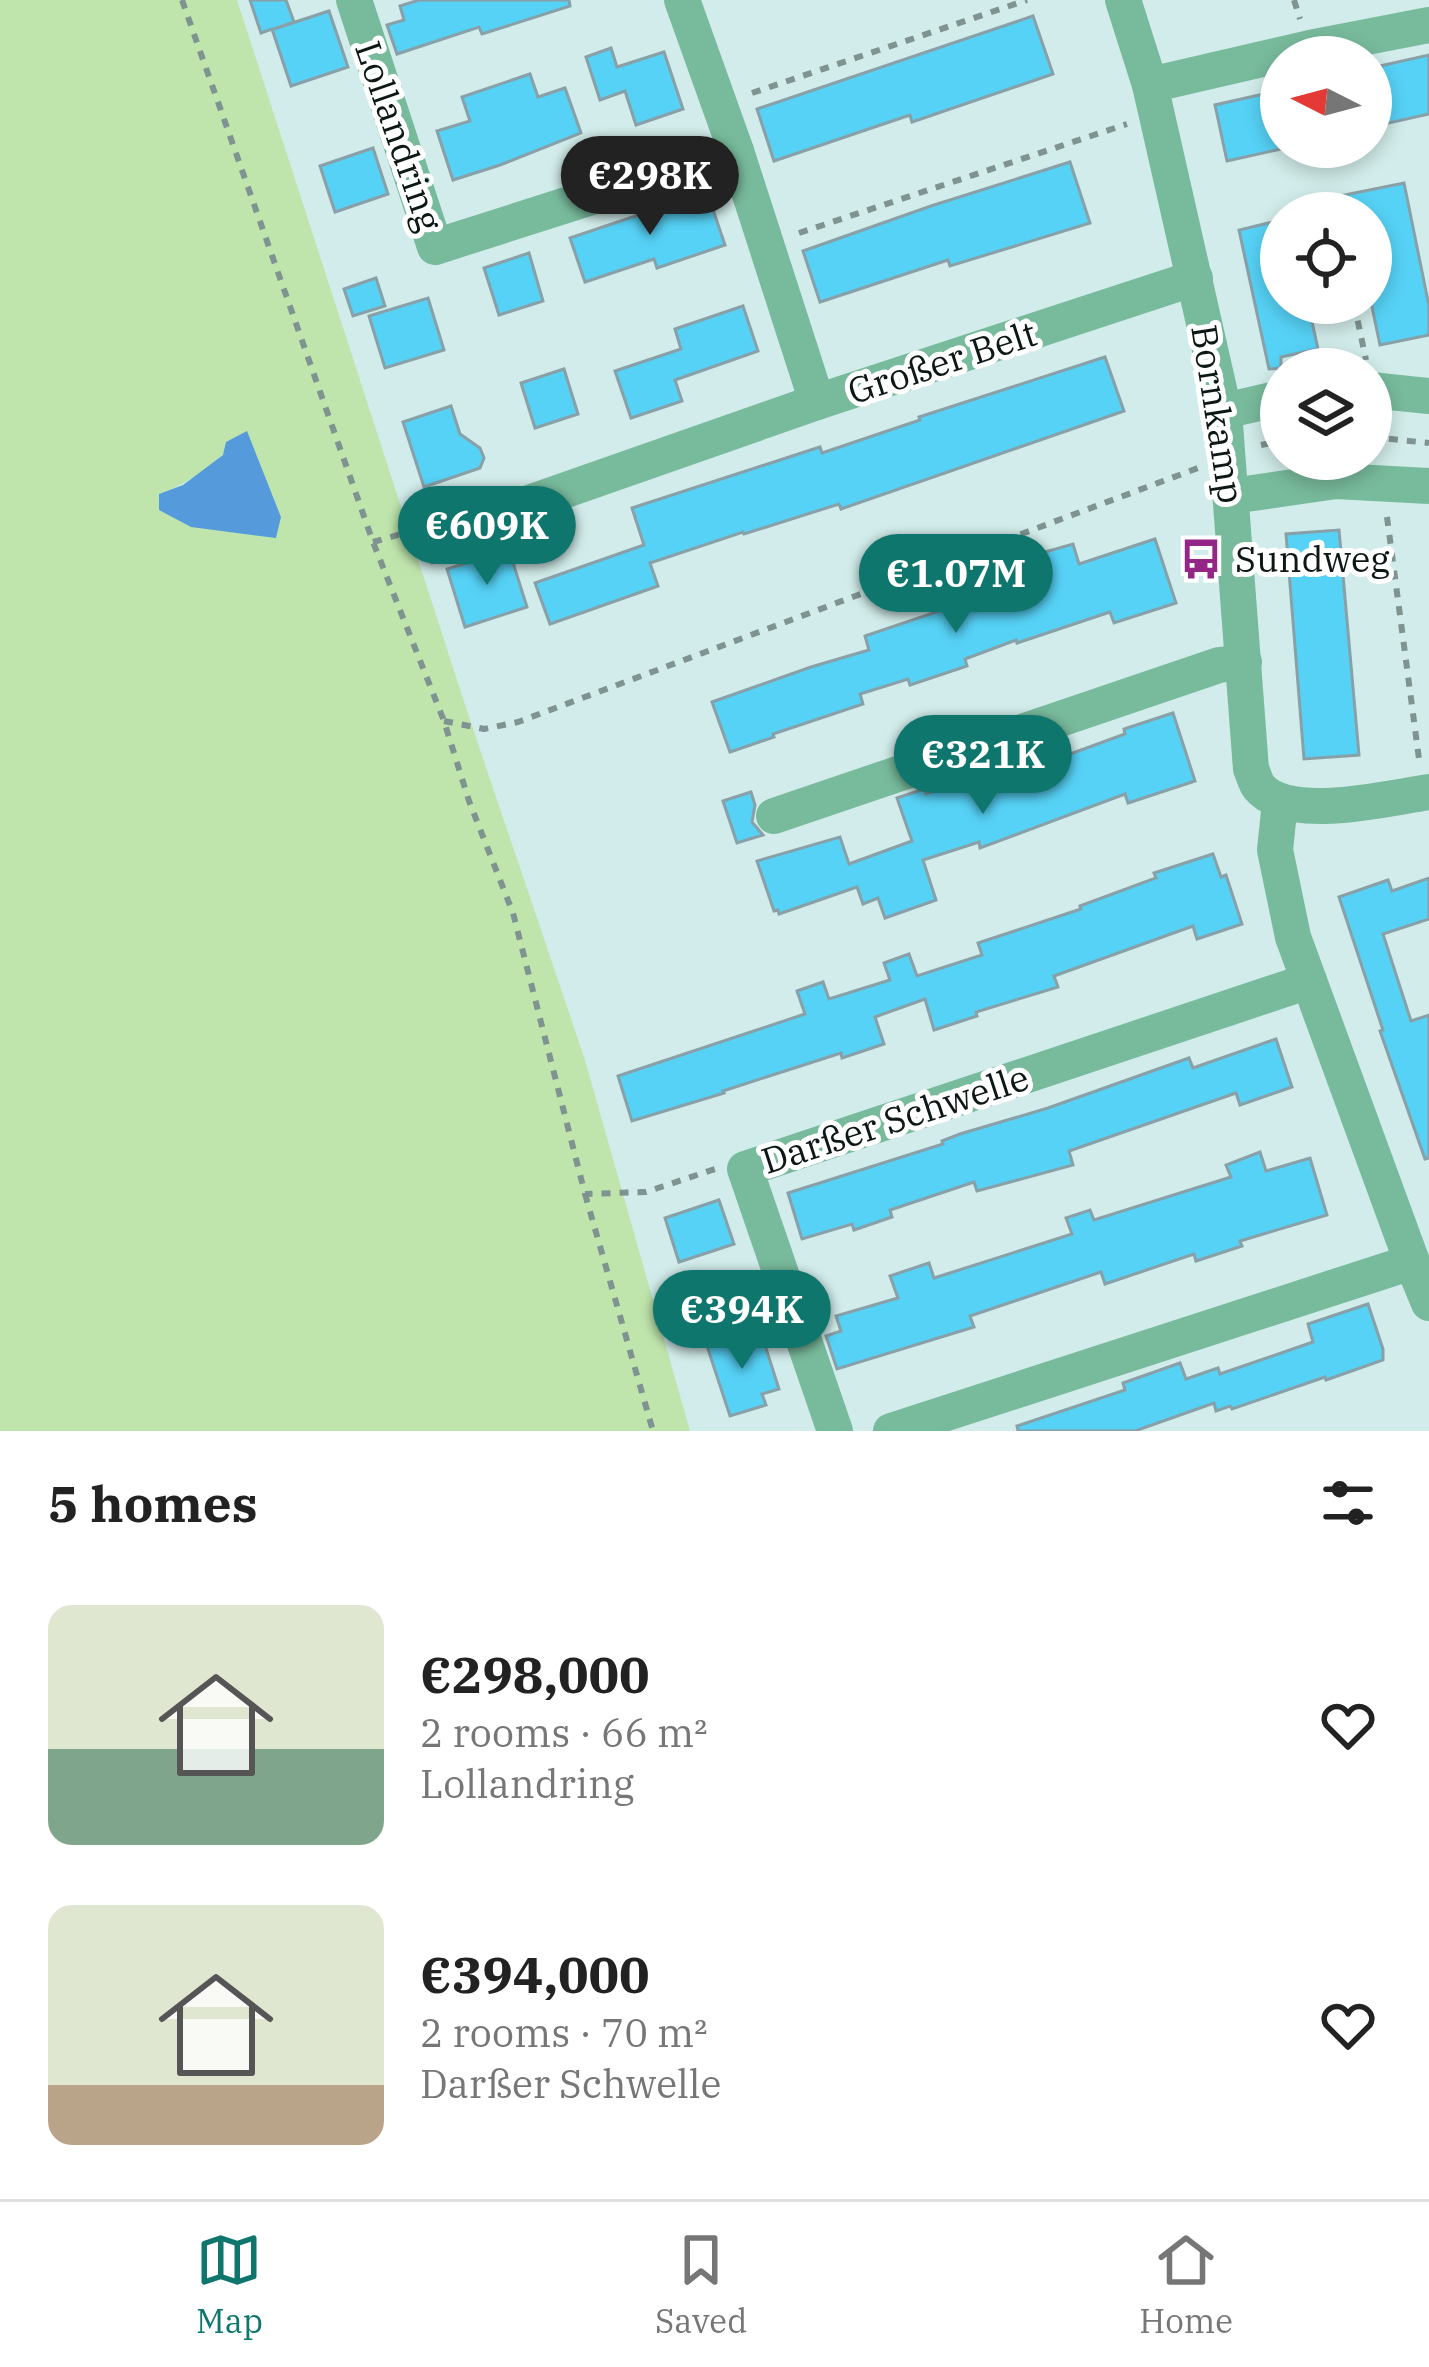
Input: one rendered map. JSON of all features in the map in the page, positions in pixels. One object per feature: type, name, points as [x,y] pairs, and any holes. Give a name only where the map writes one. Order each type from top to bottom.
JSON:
[{"type":"street","name":"Lollandring","points":[[354,0],[435,247],[736,151]]},
{"type":"street","name":"Großer Belt","points":[[682,0],[817,402],[1195,278]]},
{"type":"street","name":"Bornkamp","points":[[1123,0],[1150,85],[1224,411],[1251,769],[1259,788],[1280,802]]},
{"type":"street","points":[[1150,85],[1429,25]]},
{"type":"street","points":[[1392,393],[1429,396]]},
{"type":"street","points":[[483,519],[817,402]]},
{"type":"street","points":[[1224,411],[1260,403]]},
{"type":"street","points":[[1232,496],[1336,481],[1429,486]]},
{"type":"street","points":[[774,816],[1219,665],[1244,662]]},
{"type":"street","points":[[1426,792],[1313,808],[1280,802],[1275,850],[1293,937],[1429,1303]]},
{"type":"street","name":"Darßer Schwelle","points":[[835,1431],[745,1169],[1309,981]]},
{"type":"street","points":[[891,1431],[1412,1262]]},
{"type":"path","points":[[182,0],[373,542],[513,914],[585,1194],[653,1431]]},
{"type":"path","points":[[719,104],[1027,0]]},
{"type":"path","points":[[767,244],[1137,120]]},
{"type":"path","points":[[1392,439],[1429,442]]},
{"type":"path","points":[[444,722],[484,729],[518,722],[1229,456]]},
{"type":"path","points":[[1382,482],[1426,792]]},
{"type":"path","points":[[373,542],[457,518],[483,519]]},
{"type":"path","points":[[585,1194],[646,1192],[724,1166],[745,1169]]},
{"type":"green space","points":[[0,0],[237,0],[585,1060],[690,1431],[0,1431]],"holes":[[[247,432],[281,517],[159,494],[195,476]]]},
{"type":"water","points":[[247,431],[281,517],[276,538],[191,527],[159,510],[159,494],[183,485],[223,455],[226,442]]},
{"type":"building","points":[[250,0],[286,0],[294,22],[274,29],[329,11],[348,67],[291,86],[272,29],[261,33]]},
{"type":"building","points":[[419,0],[569,0],[570,6],[482,34],[479,27],[397,54],[387,25],[404,20],[400,6]]},
{"type":"building","points":[[1033,16],[1053,74],[912,122],[910,115],[774,161],[757,109]]},
{"type":"building","points":[[611,48],[617,67],[664,52],[683,109],[636,125],[625,91],[600,100],[586,57]]},
{"type":"building","points":[[1429,55],[1429,114],[1392,122],[1392,63]]},
{"type":"building","points":[[530,74],[538,97],[565,88],[581,133],[453,180],[437,131],[470,121],[462,97]]},
{"type":"building","points":[[1260,95],[1260,154],[1227,161],[1215,105]]},
{"type":"building","points":[[373,148],[388,194],[335,212],[320,166]]},
{"type":"building","points":[[1070,162],[1090,223],[950,266],[948,260],[820,302],[803,251]]},
{"type":"building","points":[[1404,183],[1429,306],[1429,335],[1380,345],[1376,324],[1392,324],[1392,192],[1360,192]]},
{"type":"building","points":[[707,192],[725,245],[657,268],[654,259],[585,282],[570,238]]},
{"type":"building","points":[[1260,225],[1260,324],[1313,324],[1318,348],[1264,348],[1239,230]]},
{"type":"building","points":[[529,253],[543,301],[499,315],[484,268]]},
{"type":"building","points":[[376,278],[385,306],[353,316],[344,289]]},
{"type":"building","points":[[428,298],[444,350],[385,368],[369,316]]},
{"type":"building","points":[[743,306],[758,351],[675,380],[682,401],[631,418],[615,371],[681,349],[675,329]]},
{"type":"building","points":[[1105,357],[1124,411],[841,509],[839,504],[650,563],[658,586],[550,624],[535,583],[644,545],[632,508],[820,447],[822,453]]},
{"type":"building","points":[[564,369],[578,414],[535,428],[521,383]]},
{"type":"building","points":[[451,406],[460,434],[480,448],[484,458],[480,468],[424,487],[403,422]]},
{"type":"building","points":[[458,526],[465,553],[432,563],[424,536]]},
{"type":"building","points":[[1339,530],[1359,755],[1304,759],[1286,534]]},
{"type":"building","points":[[1155,539],[1176,603],[1114,623],[1110,612],[1016,640],[965,659],[967,666],[910,685],[908,679],[860,694],[863,704],[730,752],[712,702],[869,650],[865,636],[960,604],[955,589],[1047,557],[1045,552],[1073,544],[1079,564]]},
{"type":"building","points":[[509,550],[527,607],[465,627],[447,569]]},
{"type":"building","points":[[1173,713],[1195,781],[1128,803],[1125,794],[980,848],[979,842],[923,860],[936,900],[885,918],[878,898],[863,904],[857,887],[779,914],[774,911],[757,861],[840,837],[849,864],[912,841],[897,798],[924,789],[926,794],[1059,750],[1062,757]]},
{"type":"building","points":[[751,792],[752,822],[763,835],[737,843],[723,801]]},
{"type":"building","points":[[1213,854],[1221,877],[1226,875],[1242,924],[1197,939],[1193,926],[1054,976],[1058,987],[934,1030],[925,999],[875,1017],[884,1044],[842,1058],[841,1053],[632,1121],[618,1076],[805,1014],[797,991],[823,982],[829,999],[890,980],[884,963],[909,954],[917,976],[982,955],[978,943],[1081,909],[1156,878],[1154,873]]},
{"type":"building","points":[[1429,878],[1429,919],[1383,934],[1411,1021],[1429,1015],[1429,1158],[1425,1159],[1339,897],[1388,880],[1392,891]]},
{"type":"building","points":[[1276,1039],[1292,1087],[1240,1105],[1236,1093],[1069,1151],[1073,1165],[977,1191],[974,1182],[890,1210],[892,1217],[854,1230],[852,1224],[802,1239],[788,1193],[1189,1058],[1193,1068]]},
{"type":"building","points":[[1260,1152],[1266,1171],[1310,1158],[1327,1215],[1240,1241],[1242,1246],[1196,1261],[1194,1254],[1105,1284],[1101,1272],[970,1316],[974,1327],[837,1369],[826,1336],[841,1331],[836,1316],[898,1298],[890,1276],[929,1263],[934,1278],[1072,1234],[1066,1218],[1090,1210],[1094,1220],[1231,1177],[1226,1165]]},
{"type":"building","points":[[719,1200],[734,1244],[679,1262],[665,1218]]},
{"type":"building","points":[[1368,1304],[1383,1360],[1232,1409],[1216,1411],[1214,1403],[1135,1431],[1018,1431],[1017,1426],[1125,1390],[1123,1383],[1180,1363],[1186,1379],[1218,1368],[1220,1374],[1313,1342],[1308,1324]]},
{"type":"building","points":[[734,1330],[739,1347],[763,1339],[779,1389],[762,1394],[766,1405],[730,1416],[705,1340]]},
{"type":"place","name":"Sundweg","points":[[1201,559]]}]
